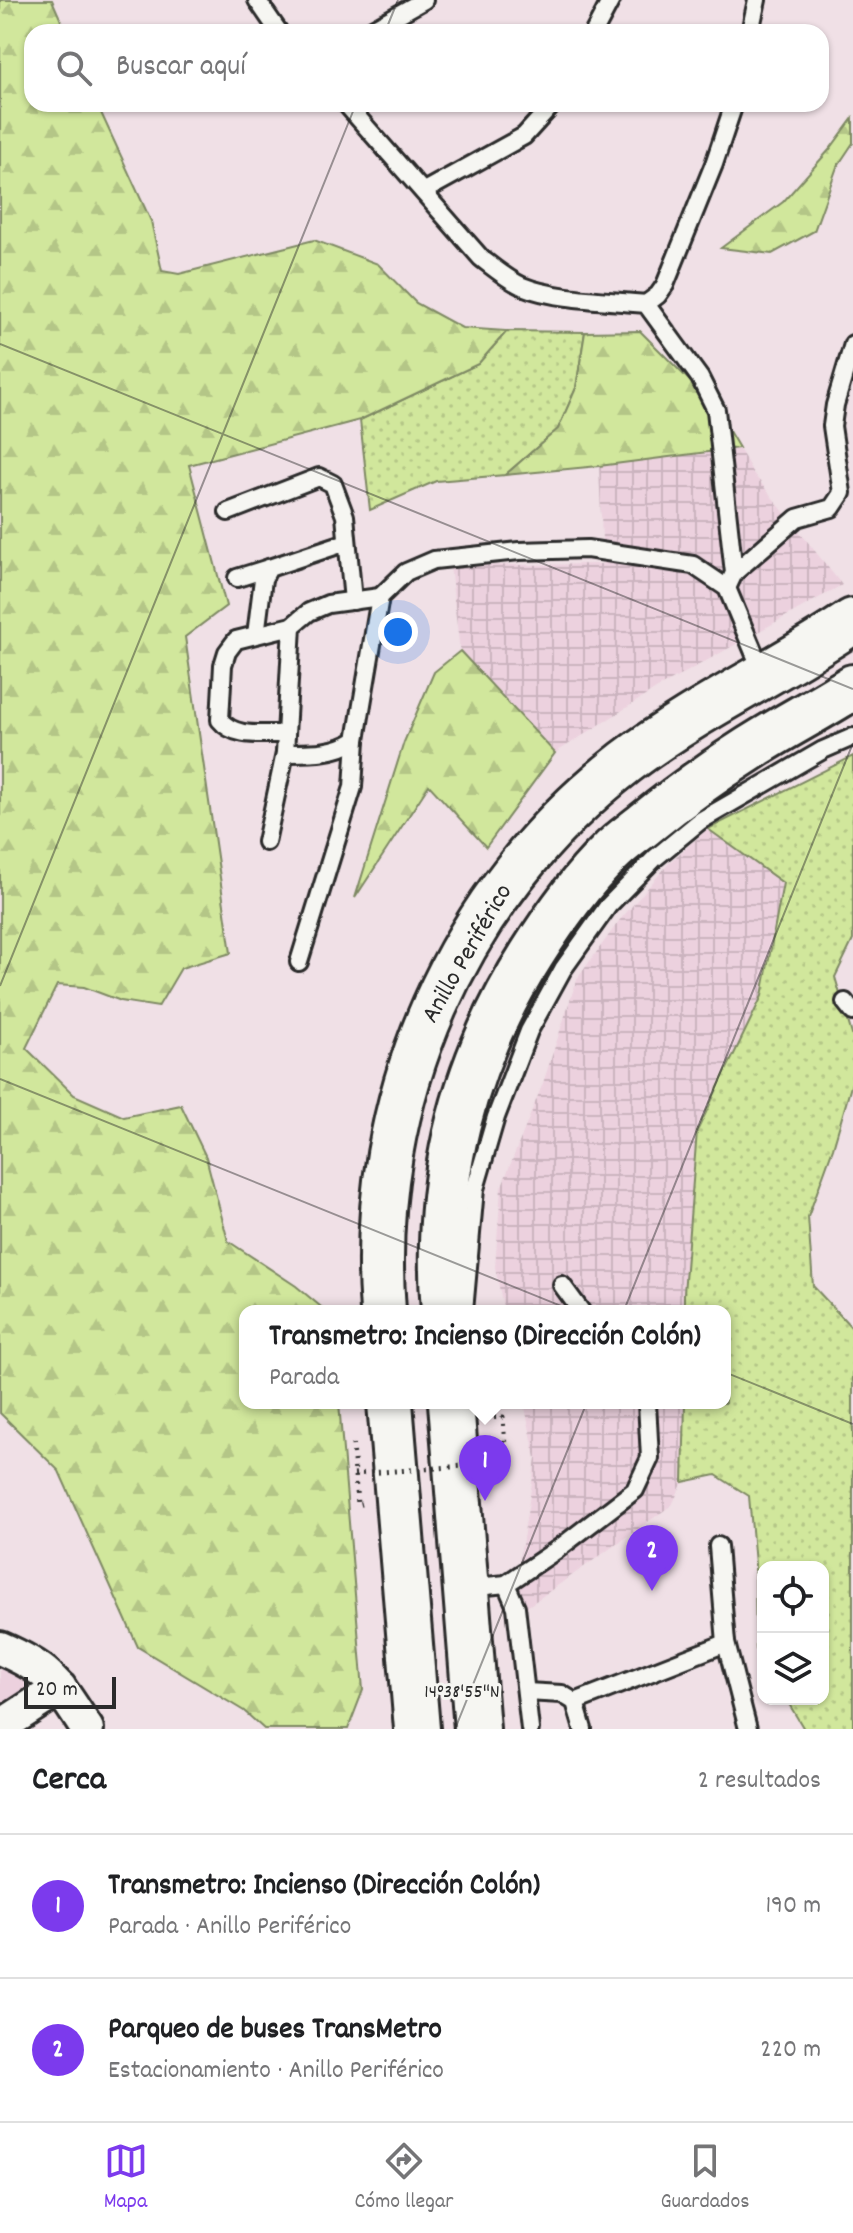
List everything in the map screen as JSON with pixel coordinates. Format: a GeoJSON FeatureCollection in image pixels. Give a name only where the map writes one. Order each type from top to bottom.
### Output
{"type":"FeatureCollection","features":[{"type":"Feature","properties":{"kind":"highway","name":"Anillo Periférico"},"geometry":{"type":"LineString","coordinates":[[383,1305],[380,1267],[383,1202],[401,1099],[436,1000],[481,920],[533,850],[579,801],[626,762],[674,728],[835,633]]}},
{"type":"Feature","properties":{"kind":"highway","name":"Anillo Periférico"},"geometry":{"type":"LineString","coordinates":[[443,1305],[441,1279],[445,1183],[457,1122],[476,1060],[508,992],[553,920],[609,854],[676,799],[750,748],[844,693]]}},
{"type":"Feature","properties":{"kind":"highway"},"geometry":{"type":"LineString","coordinates":[[390,1409],[417,1729]]}},
{"type":"Feature","properties":{"kind":"highway"},"geometry":{"type":"LineString","coordinates":[[452,1409],[486,1586],[477,1729]]}},
{"type":"Feature","properties":{"kind":"street"},"geometry":{"type":"LineString","coordinates":[[0,1648],[39,1667],[54,1679],[87,1729]]}},
{"type":"Feature","properties":{"kind":"street"},"geometry":{"type":"LineString","coordinates":[[0,1727],[60,1688]]}},
{"type":"Feature","properties":{"kind":"lane"},"geometry":{"type":"LineString","coordinates":[[257,0],[274,24]]}},
{"type":"Feature","properties":{"kind":"lane"},"geometry":{"type":"LineString","coordinates":[[381,24],[424,0]]}},
{"type":"Feature","properties":{"kind":"lane"},"geometry":{"type":"LineString","coordinates":[[598,24],[611,0]]}},
{"type":"Feature","properties":{"kind":"lane"},"geometry":{"type":"LineString","coordinates":[[752,24],[757,0]]}},
{"type":"Feature","properties":{"kind":"lane"},"geometry":{"type":"LineString","coordinates":[[353,112],[481,258],[504,276],[526,287],[561,294],[646,304],[665,285],[714,164],[731,112]]}},
{"type":"Feature","properties":{"kind":"lane"},"geometry":{"type":"LineString","coordinates":[[424,191],[524,136],[546,112]]}},
{"type":"Feature","properties":{"kind":"lane"},"geometry":{"type":"LineString","coordinates":[[646,304],[700,378],[716,410],[731,580],[764,676]]}},
{"type":"Feature","properties":{"kind":"lane"},"geometry":{"type":"LineString","coordinates":[[731,580],[797,518],[832,508],[842,493],[832,426],[853,344]]}},
{"type":"Feature","properties":{"kind":"lane"},"geometry":{"type":"LineString","coordinates":[[228,512],[319,477],[333,484],[345,516],[353,601]]}},
{"type":"Feature","properties":{"kind":"lane"},"geometry":{"type":"LineString","coordinates":[[237,578],[347,542]]}},
{"type":"Feature","properties":{"kind":"lane"},"geometry":{"type":"LineString","coordinates":[[286,734],[235,732],[226,728],[220,720],[223,665],[227,652],[236,640],[292,626],[318,608],[380,597],[406,572],[434,560],[587,549],[693,565],[731,580]]}},
{"type":"Feature","properties":{"kind":"lane"},"geometry":{"type":"LineString","coordinates":[[256,635],[263,579],[269,568]]}},
{"type":"Feature","properties":{"kind":"lane"},"geometry":{"type":"LineString","coordinates":[[299,962],[353,787],[356,740],[380,597]]}},
{"type":"Feature","properties":{"kind":"lane"},"geometry":{"type":"LineString","coordinates":[[266,842],[285,753],[292,626]]}},
{"type":"Feature","properties":{"kind":"lane"},"geometry":{"type":"LineString","coordinates":[[465,1305],[475,1189],[496,1117],[529,1031],[563,969],[608,906],[655,858],[700,821],[823,750],[853,737]]}},
{"type":"Feature","properties":{"kind":"lane"},"geometry":{"type":"LineString","coordinates":[[285,753],[320,753],[342,749],[356,740]]}},
{"type":"Feature","properties":{"kind":"lane"},"geometry":{"type":"LineString","coordinates":[[562,1285],[577,1305]]}},
{"type":"Feature","properties":{"kind":"lane"},"geometry":{"type":"LineString","coordinates":[[530,1729],[516,1607],[486,1586],[558,1549],[635,1490],[650,1458],[647,1409]]}},
{"type":"Feature","properties":{"kind":"lane"},"geometry":{"type":"LineString","coordinates":[[718,1546],[726,1643],[748,1729]]}},
{"type":"Feature","properties":{"kind":"lane"},"geometry":{"type":"LineString","coordinates":[[575,1702],[726,1643]]}},
{"type":"Feature","properties":{"kind":"lane"},"geometry":{"type":"LineString","coordinates":[[526,1692],[562,1694],[575,1702],[583,1729]]}},
{"type":"Feature","properties":{"kind":"path"},"geometry":{"type":"LineString","coordinates":[[354,1474],[506,1463],[503,1417]]}},
{"type":"Feature","properties":{"kind":"path"},"geometry":{"type":"LineString","coordinates":[[354,1461],[357,1505]]}},
{"type":"Feature","properties":{"kind":"shaded area"},"geometry":{"type":"Polygon","coordinates":[[[739,448],[753,473],[842,585],[656,689],[555,753],[460,651],[450,566],[603,564],[599,466],[739,448]]]}},
{"type":"Feature","properties":{"kind":"shaded area"},"geometry":{"type":"Polygon","coordinates":[[[708,829],[784,882],[762,996],[697,1131],[684,1305],[503,1305],[495,1267],[501,1188],[543,1083],[577,979],[619,921],[671,861],[708,829]]]}},
{"type":"Feature","properties":{"kind":"shaded area"},"geometry":{"type":"Polygon","coordinates":[[[525,1409],[685,1409],[683,1482],[672,1505],[510,1619],[536,1458],[525,1409]]]}},
{"type":"Feature","properties":{"kind":"shaded area"},"geometry":{"type":"Polygon","coordinates":[[[0,1647],[52,1690],[0,1721],[0,1647]]]}},
{"type":"Feature","properties":{"kind":"green space"},"geometry":{"type":"Polygon","coordinates":[[[0,0],[52,0],[62,24],[24,24],[24,112],[101,112],[151,221],[162,271],[179,274],[314,240],[378,264],[416,303],[462,328],[507,331],[478,364],[360,420],[189,465],[226,606],[185,637],[231,953],[181,968],[158,1007],[121,1001],[84,987],[57,985],[26,1048],[74,1095],[124,1117],[181,1105],[206,1157],[228,1241],[319,1305],[239,1305],[239,1409],[340,1409],[363,1690],[348,1729],[264,1729],[244,1711],[138,1647],[59,1471],[0,1413],[0,0]]]}},
{"type":"Feature","properties":{"kind":"green space"},"geometry":{"type":"Polygon","coordinates":[[[853,118],[853,143],[837,167],[814,231],[772,254],[721,248],[783,202],[853,118]]]}},
{"type":"Feature","properties":{"kind":"green space"},"geometry":{"type":"Polygon","coordinates":[[[507,331],[585,332],[576,388],[558,429],[505,475],[436,481],[370,510],[360,420],[478,364],[507,331]]]}},
{"type":"Feature","properties":{"kind":"green space"},"geometry":{"type":"Polygon","coordinates":[[[640,331],[713,404],[739,448],[505,475],[558,429],[576,388],[585,332],[640,331]]]}},
{"type":"Feature","properties":{"kind":"green space"},"geometry":{"type":"Polygon","coordinates":[[[460,651],[555,753],[486,847],[429,785],[355,898],[404,742],[434,672],[460,651]]]}},
{"type":"Feature","properties":{"kind":"green space"},"geometry":{"type":"Polygon","coordinates":[[[853,756],[853,940],[835,977],[853,1038],[853,1079],[808,1217],[813,1286],[853,1329],[853,1729],[804,1729],[790,1705],[829,1705],[829,1561],[757,1561],[757,1651],[755,1564],[749,1496],[716,1475],[683,1482],[685,1409],[731,1409],[731,1305],[684,1305],[697,1131],[762,996],[783,883],[708,829],[853,756]]]}},
{"type":"Feature","properties":{"kind":"place","name":"Transmetro: Incienso (Dirección Colón)"},"geometry":{"type":"Point","coordinates":[485,1501]}},
{"type":"Feature","properties":{"kind":"place","name":"Parqueo de buses TransMetro"},"geometry":{"type":"Point","coordinates":[652,1591]}}]}
